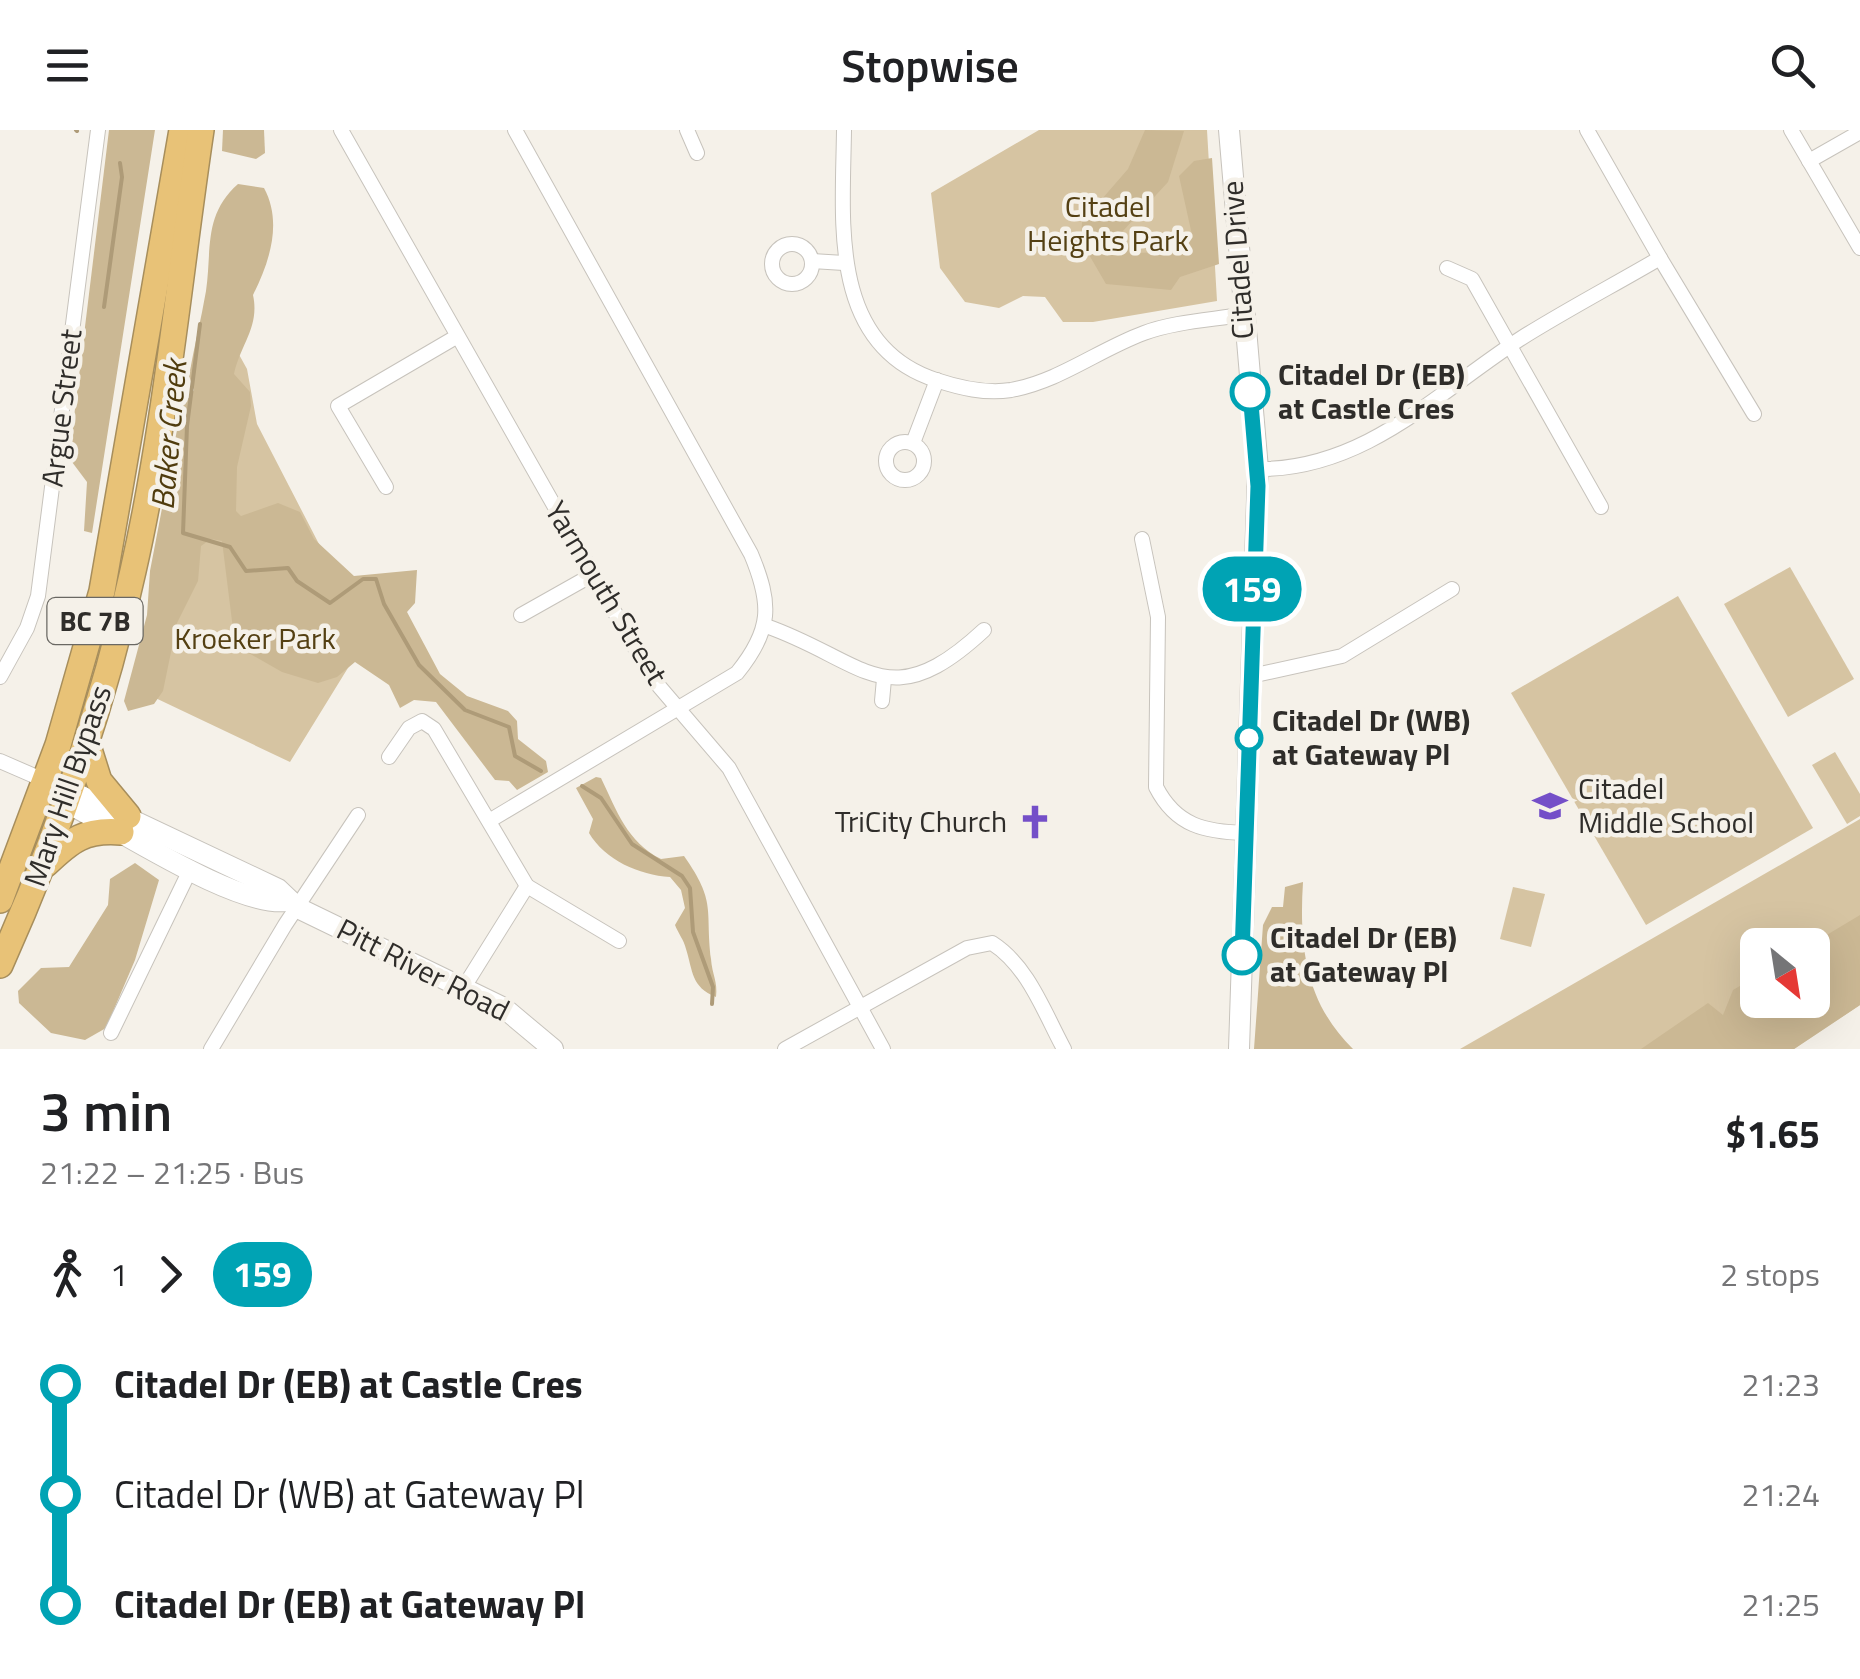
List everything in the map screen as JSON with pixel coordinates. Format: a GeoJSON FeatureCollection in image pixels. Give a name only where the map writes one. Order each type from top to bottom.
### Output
{"type":"FeatureCollection","features":[{"type":"Feature","properties":{"kind":"highway","name":"Mary Hill Bypass"},"geometry":{"type":"LineString","coordinates":[[0,900],[46,781],[91,634],[110,552],[182,130]]}},
{"type":"Feature","properties":{"kind":"highway","name":"Mary Hill Bypass"},"geometry":{"type":"LineString","coordinates":[[0,965],[42,868],[88,743],[144,517],[201,130]]}},
{"type":"Feature","properties":{"kind":"highway"},"geometry":{"type":"LineString","coordinates":[[42,868],[82,834],[124,824],[99,780],[88,743]]}},
{"type":"Feature","properties":{"kind":"street","name":"Argue Street"},"geometry":{"type":"LineString","coordinates":[[0,677],[27,628],[38,596],[98,130]]}},
{"type":"Feature","properties":{"kind":"street","name":"Yarmouth Street"},"geometry":{"type":"LineString","coordinates":[[341,130],[652,678],[680,706],[729,768],[883,1049]]}},
{"type":"Feature","properties":{"kind":"street"},"geometry":{"type":"LineString","coordinates":[[489,820],[737,673],[758,648],[766,626],[764,584],[752,554],[515,130]]}},
{"type":"Feature","properties":{"kind":"street"},"geometry":{"type":"LineString","coordinates":[[688,130],[697,153]]}},
{"type":"Feature","properties":{"kind":"street"},"geometry":{"type":"LineString","coordinates":[[844,130],[844,263],[860,316],[885,348],[913,373],[963,389],[1008,390],[1052,378],[1146,332],[1241,314]]}},
{"type":"Feature","properties":{"kind":"street","name":"Citadel Drive"},"geometry":{"type":"LineString","coordinates":[[1229,130],[1241,314],[1258,469],[1238,1049]]}},
{"type":"Feature","properties":{"kind":"street"},"geometry":{"type":"LineString","coordinates":[[1588,130],[1754,414]]}},
{"type":"Feature","properties":{"kind":"street"},"geometry":{"type":"LineString","coordinates":[[1792,130],[1860,248]]}},
{"type":"Feature","properties":{"kind":"street"},"geometry":{"type":"LineString","coordinates":[[1808,161],[1860,132]]}},
{"type":"Feature","properties":{"kind":"street"},"geometry":{"type":"LineString","coordinates":[[1258,469],[1284,469],[1360,448],[1510,346],[1660,258]]}},
{"type":"Feature","properties":{"kind":"street"},"geometry":{"type":"LineString","coordinates":[[812,262],[844,263]]}},
{"type":"Feature","properties":{"kind":"street"},"geometry":{"type":"LineString","coordinates":[[1448,268],[1472,279],[1601,506]]}},
{"type":"Feature","properties":{"kind":"street"},"geometry":{"type":"LineString","coordinates":[[386,487],[338,406],[456,338]]}},
{"type":"Feature","properties":{"kind":"street"},"geometry":{"type":"LineString","coordinates":[[913,443],[937,380]]}},
{"type":"Feature","properties":{"kind":"street"},"geometry":{"type":"LineString","coordinates":[[1142,539],[1158,617],[1156,787],[1170,811],[1192,826],[1246,833]]}},
{"type":"Feature","properties":{"kind":"street"},"geometry":{"type":"LineString","coordinates":[[521,616],[592,575]]}},
{"type":"Feature","properties":{"kind":"street"},"geometry":{"type":"LineString","coordinates":[[1251,676],[1342,656],[1452,588]]}},
{"type":"Feature","properties":{"kind":"street"},"geometry":{"type":"LineString","coordinates":[[766,626],[808,641],[865,674],[895,681],[928,672],[953,658],[984,630]]}},
{"type":"Feature","properties":{"kind":"street"},"geometry":{"type":"LineString","coordinates":[[882,701],[884,678]]}},
{"type":"Feature","properties":{"kind":"street"},"geometry":{"type":"LineString","coordinates":[[389,756],[409,728],[422,722],[434,729],[527,886],[619,941]]}},
{"type":"Feature","properties":{"kind":"street","name":"Pitt River Road"},"geometry":{"type":"LineString","coordinates":[[0,761],[46,781],[124,824],[212,857],[278,889],[292,904],[516,1016],[552,1049]]}},
{"type":"Feature","properties":{"kind":"street"},"geometry":{"type":"LineString","coordinates":[[211,1049],[292,904],[358,815]]}},
{"type":"Feature","properties":{"kind":"street","name":"Pitt River Road"},"geometry":{"type":"LineString","coordinates":[[124,824],[190,868],[268,903],[292,904]]}},
{"type":"Feature","properties":{"kind":"street"},"geometry":{"type":"LineString","coordinates":[[111,1033],[190,868],[212,857]]}},
{"type":"Feature","properties":{"kind":"street"},"geometry":{"type":"LineString","coordinates":[[464,988],[527,886]]}},
{"type":"Feature","properties":{"kind":"street"},"geometry":{"type":"LineString","coordinates":[[784,1049],[967,948],[992,943],[1009,954],[1023,972],[1064,1049]]}},
{"type":"Feature","properties":{"kind":"green space"},"geometry":{"type":"Polygon","coordinates":[[[109,130],[155,130],[92,533],[84,531],[87,482],[69,458],[109,130]]]}},
{"type":"Feature","properties":{"kind":"green space"},"geometry":{"type":"Polygon","coordinates":[[[223,130],[264,130],[265,153],[256,159],[222,151],[223,130]]]}},
{"type":"Feature","properties":{"kind":"green space","name":"Citadel Heights Park"},"geometry":{"type":"Polygon","coordinates":[[[1039,130],[1207,130],[1217,301],[1093,322],[1063,322],[1045,297],[1023,296],[999,308],[965,302],[940,268],[931,193],[1039,130]]]}},
{"type":"Feature","properties":{"kind":"green space"},"geometry":{"type":"Polygon","coordinates":[[[1145,130],[1184,131],[1168,182],[1122,232],[1133,253],[1169,252],[1192,235],[1179,176],[1194,161],[1212,158],[1219,264],[1180,277],[1171,290],[1106,284],[1081,241],[1082,222],[1128,169],[1145,130]]]}},
{"type":"Feature","properties":{"kind":"green space"},"geometry":{"type":"Polygon","coordinates":[[[238,184],[264,188],[270,201],[273,229],[269,256],[253,295],[252,326],[234,374],[250,392],[251,406],[237,467],[236,511],[241,516],[278,503],[300,512],[314,539],[354,576],[417,570],[415,603],[407,612],[440,674],[467,696],[508,711],[517,721],[518,739],[546,761],[548,772],[517,790],[509,781],[495,780],[436,702],[414,700],[400,708],[389,685],[355,662],[337,677],[318,683],[282,672],[240,648],[233,629],[222,541],[211,539],[201,546],[198,581],[177,623],[163,691],[154,704],[128,711],[124,701],[147,615],[150,571],[181,409],[194,390],[189,376],[206,291],[211,234],[219,208],[238,184]]]}},
{"type":"Feature","properties":{"kind":"green space","name":"Kroeker Park"},"geometry":{"type":"Polygon","coordinates":[[[226,331],[247,369],[257,424],[367,637],[290,762],[147,694],[226,331]]]}},
{"type":"Feature","properties":{"kind":"green space"},"geometry":{"type":"Polygon","coordinates":[[[1790,567],[1854,679],[1788,717],[1724,604],[1790,567]]]}},
{"type":"Feature","properties":{"kind":"green space"},"geometry":{"type":"Polygon","coordinates":[[[1678,596],[1813,828],[1646,925],[1511,693],[1678,596]]]}},
{"type":"Feature","properties":{"kind":"green space"},"geometry":{"type":"Polygon","coordinates":[[[1835,752],[1860,794],[1860,816],[1847,824],[1812,765],[1835,752]]]}},
{"type":"Feature","properties":{"kind":"green space"},"geometry":{"type":"Polygon","coordinates":[[[601,778],[624,824],[640,844],[661,859],[684,856],[694,872],[708,906],[716,997],[697,983],[675,925],[685,908],[681,890],[670,877],[635,869],[613,858],[589,833],[593,819],[576,788],[601,778]]]}},
{"type":"Feature","properties":{"kind":"green space"},"geometry":{"type":"Polygon","coordinates":[[[1860,819],[1860,1005],[1794,1049],[1460,1049],[1860,819]]]}},
{"type":"Feature","properties":{"kind":"green space"},"geometry":{"type":"Polygon","coordinates":[[[135,863],[159,880],[135,960],[106,1028],[85,1040],[51,1033],[19,1003],[18,991],[41,968],[69,967],[108,905],[110,879],[135,863]]]}},
{"type":"Feature","properties":{"kind":"green space"},"geometry":{"type":"Polygon","coordinates":[[[1303,882],[1302,928],[1308,971],[1324,1012],[1353,1049],[1254,1049],[1263,925],[1272,907],[1283,907],[1285,887],[1303,882]]]}},
{"type":"Feature","properties":{"kind":"green space"},"geometry":{"type":"Polygon","coordinates":[[[1513,887],[1545,894],[1531,947],[1500,939],[1513,887]]]}},
{"type":"Feature","properties":{"kind":"green space"},"geometry":{"type":"Polygon","coordinates":[[[1860,915],[1860,1005],[1794,1049],[1641,1049],[1708,1003],[1723,1015],[1733,990],[1740,986],[1740,1018],[1830,1018],[1830,933],[1860,915]]]}},
{"type":"Feature","properties":{"kind":"waterway","name":"Baker Creek"},"geometry":{"type":"LineString","coordinates":[[104,307],[122,177],[120,163]]}},
{"type":"Feature","properties":{"kind":"waterway","name":"Baker Creek"},"geometry":{"type":"LineString","coordinates":[[200,324],[187,426],[183,533],[230,547],[246,571],[288,568],[297,581],[330,603],[363,579],[376,579],[384,604],[419,665],[465,710],[509,727],[515,756],[541,771]]}},
{"type":"Feature","properties":{"kind":"waterway","name":"Baker Creek"},"geometry":{"type":"LineString","coordinates":[[582,786],[601,798],[632,844],[682,876],[690,888],[693,932],[713,987],[712,1004]]}},
{"type":"Feature","properties":{"kind":"bus line","name":"159"},"geometry":{"type":"LineString","coordinates":[[1242,955],[1258,486],[1250,392]]}},
{"type":"Feature","properties":{"kind":"place","name":"Citadel Dr (EB) at Castle Cres"},"geometry":{"type":"Point","coordinates":[1250,392]}},
{"type":"Feature","properties":{"kind":"place","name":"Citadel Dr (WB) at Gateway Pl"},"geometry":{"type":"Point","coordinates":[1249,738]}},
{"type":"Feature","properties":{"kind":"place","name":"Citadel Middle School"},"geometry":{"type":"Point","coordinates":[1550,806]}},
{"type":"Feature","properties":{"kind":"place","name":"TriCity Church"},"geometry":{"type":"Point","coordinates":[1035,822]}},
{"type":"Feature","properties":{"kind":"place","name":"Citadel Dr (EB) at Gateway Pl"},"geometry":{"type":"Point","coordinates":[1242,955]}}]}
